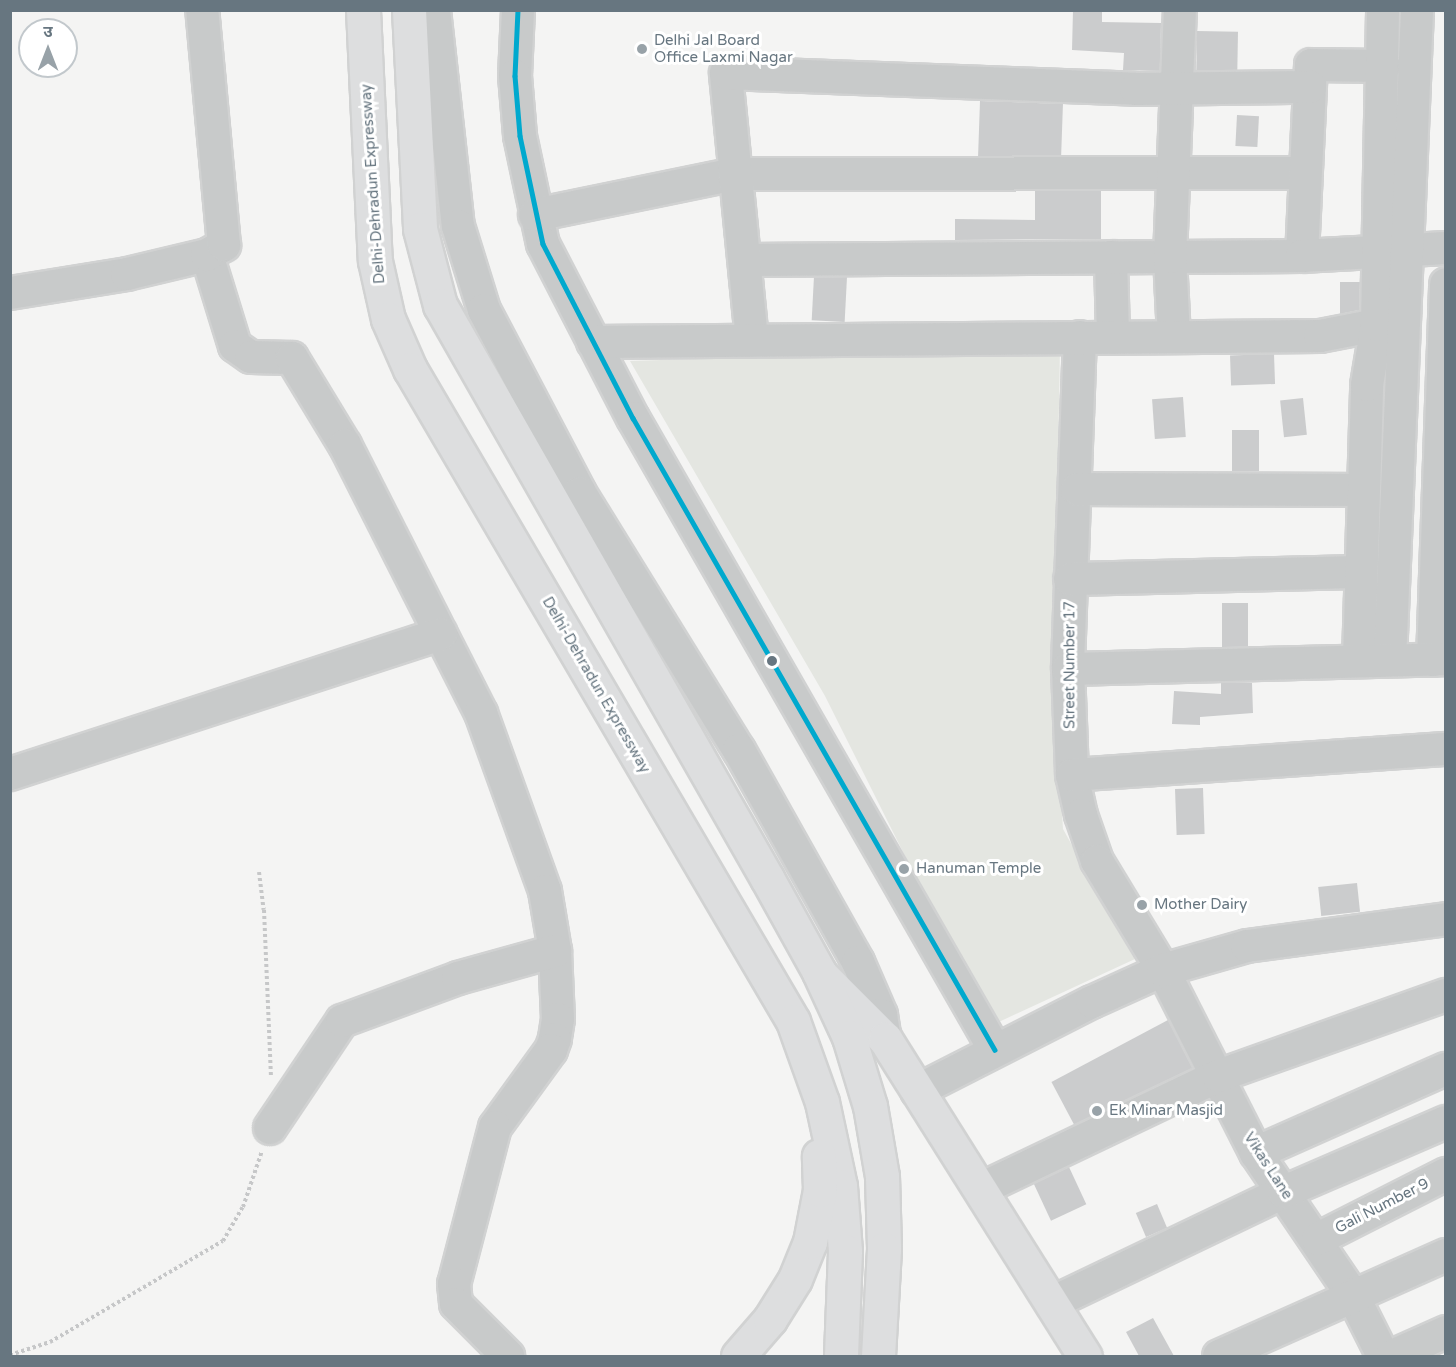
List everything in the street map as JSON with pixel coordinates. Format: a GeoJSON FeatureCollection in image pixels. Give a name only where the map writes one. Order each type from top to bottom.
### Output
{"type":"FeatureCollection","features":[{"type":"Feature","properties":{"kind":"main road","name":"Delhi-Dehradun Expressway"},"geometry":{"type":"LineString","coordinates":[[363,10],[375,261],[380,290],[398,345],[793,1021],[822,1102],[840,1186],[845,1251],[841,1356]]}},
{"type":"Feature","properties":{"kind":"main road"},"geometry":{"type":"LineString","coordinates":[[409,10],[420,229],[440,305],[819,972],[857,1060],[877,1141],[884,1213],[878,1356]]}},
{"type":"Feature","properties":{"kind":"main road"},"geometry":{"type":"LineString","coordinates":[[819,972],[885,1040],[1054,1302],[1085,1356]]}},
{"type":"Feature","properties":{"kind":"main road"},"geometry":{"type":"LineString","coordinates":[[738,1356],[770,1319],[795,1279],[810,1242],[820,1190],[819,1154],[793,1021]]}},
{"type":"Feature","properties":{"kind":"street"},"geometry":{"type":"LineString","coordinates":[[10,293],[127,274],[207,255],[224,245],[225,234],[202,10]]}},
{"type":"Feature","properties":{"kind":"street"},"geometry":{"type":"LineString","coordinates":[[358,10],[364,45]]}},
{"type":"Feature","properties":{"kind":"street"},"geometry":{"type":"LineString","coordinates":[[434,10],[458,226],[484,310],[580,492],[739,750],[858,962],[881,1015],[885,1040]]}},
{"type":"Feature","properties":{"kind":"street"},"geometry":{"type":"LineString","coordinates":[[518,10],[515,76],[520,136],[543,244],[592,342],[995,1050]]}},
{"type":"Feature","properties":{"kind":"street"},"geometry":{"type":"LineString","coordinates":[[1174,337],[1170,257],[1176,175],[1176,89],[1180,10]]}},
{"type":"Feature","properties":{"kind":"street"},"geometry":{"type":"LineString","coordinates":[[1383,10],[1394,252],[1390,660]]}},
{"type":"Feature","properties":{"kind":"street"},"geometry":{"type":"LineString","coordinates":[[1359,660],[1367,385],[1377,325],[1394,252],[1418,10]]}},
{"type":"Feature","properties":{"kind":"street"},"geometry":{"type":"LineString","coordinates":[[1302,256],[1311,64],[1384,66]]}},
{"type":"Feature","properties":{"kind":"street"},"geometry":{"type":"LineString","coordinates":[[752,340],[734,174],[726,73],[1176,89],[1310,87]]}},
{"type":"Feature","properties":{"kind":"street"},"geometry":{"type":"LineString","coordinates":[[535,215],[734,174],[1176,175],[1305,172]]}},
{"type":"Feature","properties":{"kind":"street"},"geometry":{"type":"LineString","coordinates":[[745,260],[1302,256],[1446,248]]}},
{"type":"Feature","properties":{"kind":"street"},"geometry":{"type":"LineString","coordinates":[[207,255],[235,346],[251,357],[289,357],[295,361],[345,446],[481,713],[541,875],[555,951],[558,1019],[555,1039],[551,1050],[495,1127],[454,1284],[456,1304],[508,1356]]}},
{"type":"Feature","properties":{"kind":"street"},"geometry":{"type":"LineString","coordinates":[[1111,257],[1113,337]]}},
{"type":"Feature","properties":{"kind":"street"},"geometry":{"type":"LineString","coordinates":[[1068,669],[1439,659],[1446,284]]}},
{"type":"Feature","properties":{"kind":"street"},"geometry":{"type":"LineString","coordinates":[[592,342],[1320,336],[1377,325]]}},
{"type":"Feature","properties":{"kind":"street","name":"Street Number 17"},"geometry":{"type":"LineString","coordinates":[[1080,337],[1077,489],[1070,579],[1068,669],[1072,775],[1097,861],[1163,970]]}},
{"type":"Feature","properties":{"kind":"street"},"geometry":{"type":"LineString","coordinates":[[1077,489],[1363,490]]}},
{"type":"Feature","properties":{"kind":"street"},"geometry":{"type":"LineString","coordinates":[[1070,579],[1361,572]]}},
{"type":"Feature","properties":{"kind":"street"},"geometry":{"type":"LineString","coordinates":[[10,774],[441,634]]}},
{"type":"Feature","properties":{"kind":"street"},"geometry":{"type":"LineString","coordinates":[[1072,775],[1446,749]]}},
{"type":"Feature","properties":{"kind":"street"},"geometry":{"type":"LineString","coordinates":[[917,1091],[995,1050],[1163,970],[1247,946],[1446,919]]}},
{"type":"Feature","properties":{"kind":"street"},"geometry":{"type":"LineString","coordinates":[[270,1128],[342,1021],[458,978],[555,951]]}},
{"type":"Feature","properties":{"kind":"street","name":"Vikas Lane"},"geometry":{"type":"LineString","coordinates":[[1163,970],[1256,1153],[1317,1239],[1352,1294],[1383,1356]]}},
{"type":"Feature","properties":{"kind":"street"},"geometry":{"type":"LineString","coordinates":[[981,1189],[1218,1076],[1446,995]]}},
{"type":"Feature","properties":{"kind":"street"},"geometry":{"type":"LineString","coordinates":[[1256,1153],[1446,1069]]}},
{"type":"Feature","properties":{"kind":"street"},"geometry":{"type":"LineString","coordinates":[[1054,1302],[1284,1192],[1446,1122]]}},
{"type":"Feature","properties":{"kind":"street","name":"Gali Number 9"},"geometry":{"type":"LineString","coordinates":[[1317,1239],[1446,1174]]}},
{"type":"Feature","properties":{"kind":"street"},"geometry":{"type":"LineString","coordinates":[[1219,1356],[1352,1294],[1446,1255]]}},
{"type":"Feature","properties":{"kind":"street"},"geometry":{"type":"LineString","coordinates":[[1392,1356],[1446,1332]]}},
{"type":"Feature","properties":{"kind":"path"},"geometry":{"type":"LineString","coordinates":[[259,872],[264,910],[270,1084]]}},
{"type":"Feature","properties":{"kind":"path"},"geometry":{"type":"LineString","coordinates":[[10,1355],[51,1342],[223,1241],[243,1207],[270,1128]]}},
{"type":"Feature","properties":{"kind":"shaded area"},"geometry":{"type":"Polygon","coordinates":[[[1060,347],[1054,682],[1063,829],[1135,959],[990,1026],[825,696],[630,361],[1060,347]]]}},
{"type":"Feature","properties":{"kind":"building"},"geometry":{"type":"Polygon","coordinates":[[[1073,10],[1102,10],[1102,22],[1161,23],[1160,71],[1123,70],[1124,53],[1072,50],[1073,10]]]}},
{"type":"Feature","properties":{"kind":"building"},"geometry":{"type":"Polygon","coordinates":[[[1197,31],[1238,32],[1237,71],[1196,70],[1197,31]]]}},
{"type":"Feature","properties":{"kind":"building"},"geometry":{"type":"Polygon","coordinates":[[[980,101],[1063,104],[1061,159],[978,156],[980,101]]]}},
{"type":"Feature","properties":{"kind":"building"},"geometry":{"type":"Polygon","coordinates":[[[1237,115],[1259,116],[1257,147],[1235,146],[1237,115]]]}},
{"type":"Feature","properties":{"kind":"building"},"geometry":{"type":"Polygon","coordinates":[[[1035,191],[1101,191],[1101,239],[955,240],[955,219],[1035,220],[1035,191]]]}},
{"type":"Feature","properties":{"kind":"building"},"geometry":{"type":"Polygon","coordinates":[[[814,275],[847,277],[845,322],[812,320],[814,275]]]}},
{"type":"Feature","properties":{"kind":"building"},"geometry":{"type":"Polygon","coordinates":[[[1340,282],[1360,282],[1359,310],[1340,314],[1340,282]]]}},
{"type":"Feature","properties":{"kind":"building"},"geometry":{"type":"Polygon","coordinates":[[[1274,354],[1275,384],[1231,386],[1230,356],[1274,354]]]}},
{"type":"Feature","properties":{"kind":"building"},"geometry":{"type":"Polygon","coordinates":[[[1183,397],[1186,437],[1155,439],[1152,399],[1183,397]]]}},
{"type":"Feature","properties":{"kind":"building"},"geometry":{"type":"Polygon","coordinates":[[[1303,398],[1307,435],[1284,437],[1280,400],[1303,398]]]}},
{"type":"Feature","properties":{"kind":"building"},"geometry":{"type":"Polygon","coordinates":[[[1232,430],[1259,430],[1259,471],[1232,471],[1232,430]]]}},
{"type":"Feature","properties":{"kind":"building"},"geometry":{"type":"Polygon","coordinates":[[[1222,603],[1248,603],[1248,647],[1222,647],[1222,603]]]}},
{"type":"Feature","properties":{"kind":"building"},"geometry":{"type":"Polygon","coordinates":[[[1221,683],[1252,683],[1253,713],[1200,717],[1200,725],[1172,724],[1174,691],[1221,694],[1221,683]]]}},
{"type":"Feature","properties":{"kind":"building"},"geometry":{"type":"Polygon","coordinates":[[[1203,788],[1205,834],[1177,835],[1175,789],[1203,788]]]}},
{"type":"Feature","properties":{"kind":"building"},"geometry":{"type":"Polygon","coordinates":[[[1357,883],[1360,912],[1321,916],[1318,887],[1357,883]]]}},
{"type":"Feature","properties":{"kind":"building","name":"Ek Minar Masjid"},"geometry":{"type":"Polygon","coordinates":[[[1168,1020],[1193,1068],[1077,1130],[1051,1082],[1168,1020]]]}},
{"type":"Feature","properties":{"kind":"building"},"geometry":{"type":"Polygon","coordinates":[[[1069,1167],[1086,1204],[1051,1221],[1034,1183],[1069,1167]]]}},
{"type":"Feature","properties":{"kind":"building"},"geometry":{"type":"Polygon","coordinates":[[[1157,1204],[1167,1228],[1146,1237],[1136,1213],[1157,1204]]]}},
{"type":"Feature","properties":{"kind":"building"},"geometry":{"type":"Polygon","coordinates":[[[1153,1318],[1174,1356],[1139,1356],[1126,1332],[1153,1318]]]}},
{"type":"Feature","properties":{"kind":"transit line"},"geometry":{"type":"LineString","coordinates":[[518,10],[515,76],[520,136],[543,244],[633,418],[995,1050]]}},
{"type":"Feature","properties":{"kind":"place","name":"Delhi Jal Board Office Laxmi Nagar"},"geometry":{"type":"Point","coordinates":[642,49]}},
{"type":"Feature","properties":{"kind":"place","name":"Hanuman Temple"},"geometry":{"type":"Point","coordinates":[904,869]}},
{"type":"Feature","properties":{"kind":"place","name":"Mother Dairy"},"geometry":{"type":"Point","coordinates":[1142,905]}},
{"type":"Feature","properties":{"kind":"place","name":"Ek Minar Masjid"},"geometry":{"type":"Point","coordinates":[1097,1111]}}]}
